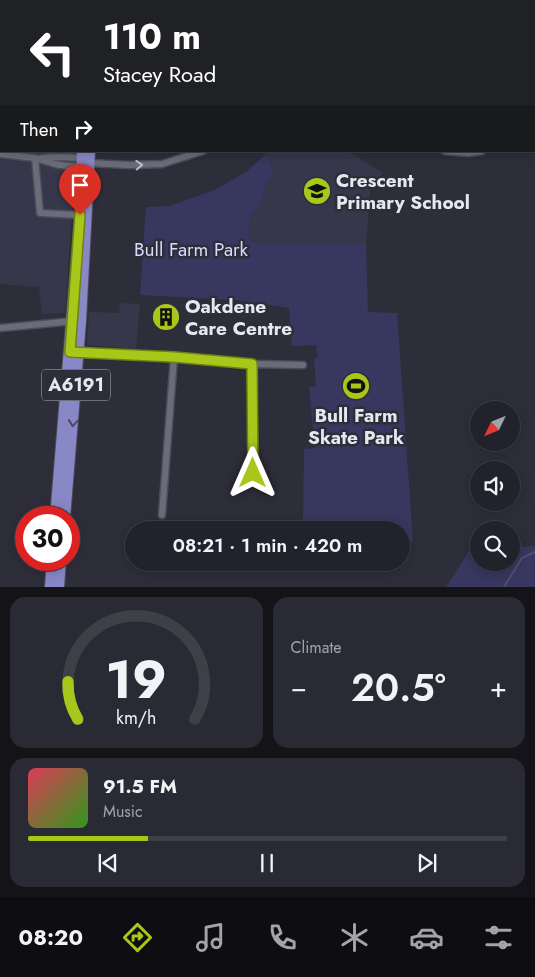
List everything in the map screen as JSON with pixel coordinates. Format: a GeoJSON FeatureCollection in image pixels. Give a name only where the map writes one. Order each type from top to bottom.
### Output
{"type":"FeatureCollection","features":[{"type":"Feature","properties":{"kind":"main road","name":"A6191"},"geometry":{"type":"LineString","coordinates":[[76,321],[84,159]]}},
{"type":"Feature","properties":{"kind":"main road","name":"A6191"},"geometry":{"type":"LineString","coordinates":[[58,506],[63,480],[74,352],[84,159]]}},
{"type":"Feature","properties":{"kind":"main road","name":"A6191"},"geometry":{"type":"LineString","coordinates":[[63,480],[64,506]]}},
{"type":"Feature","properties":{"kind":"main road"},"geometry":{"type":"LineString","coordinates":[[50,587],[51,571]]}},
{"type":"Feature","properties":{"kind":"main road"},"geometry":{"type":"LineString","coordinates":[[59,587],[60,571]]}},
{"type":"Feature","properties":{"kind":"street"},"geometry":{"type":"LineString","coordinates":[[0,154],[35,158],[67,166],[84,159],[129,165],[162,164],[199,152]]}},
{"type":"Feature","properties":{"kind":"street"},"geometry":{"type":"LineString","coordinates":[[456,152],[475,152]]}},
{"type":"Feature","properties":{"kind":"street"},"geometry":{"type":"LineString","coordinates":[[35,158],[40,213],[80,215]]}},
{"type":"Feature","properties":{"kind":"street"},"geometry":{"type":"LineString","coordinates":[[0,328],[76,321]]}},
{"type":"Feature","properties":{"kind":"street"},"geometry":{"type":"LineString","coordinates":[[74,352],[174,357],[252,364],[303,365]]}},
{"type":"Feature","properties":{"kind":"street"},"geometry":{"type":"LineString","coordinates":[[162,514],[174,357]]}},
{"type":"Feature","properties":{"kind":"street"},"geometry":{"type":"LineString","coordinates":[[252,364],[253,473]]}},
{"type":"Feature","properties":{"kind":"shaded area"},"geometry":{"type":"Polygon","coordinates":[[[0,152],[76,152],[65,313],[42,314],[39,287],[0,284],[0,152]]]}},
{"type":"Feature","properties":{"kind":"shaded area","name":"Crescent Primary School"},"geometry":{"type":"Polygon","coordinates":[[[263,152],[352,152],[383,173],[378,182],[371,181],[366,243],[250,243],[250,217],[262,200],[271,162],[263,152]]]}},
{"type":"Feature","properties":{"kind":"shaded area"},"geometry":{"type":"Polygon","coordinates":[[[120,303],[140,304],[136,349],[87,345],[89,312],[119,313],[120,303]]]}},
{"type":"Feature","properties":{"kind":"green space","name":"Bull Farm Park"},"geometry":{"type":"Polygon","coordinates":[[[265,155],[271,162],[272,180],[268,180],[262,200],[250,217],[250,243],[366,243],[368,312],[397,313],[413,542],[410,541],[410,521],[303,520],[304,449],[315,448],[309,387],[316,386],[314,358],[318,358],[316,345],[292,346],[289,308],[236,300],[140,295],[146,207],[170,206],[217,189],[247,171],[265,155]]]}},
{"type":"Feature","properties":{"kind":"green space"},"geometry":{"type":"Polygon","coordinates":[[[535,546],[535,587],[446,587],[470,550],[470,571],[520,571],[520,547],[535,546]]]}},
{"type":"Feature","properties":{"kind":"waterway"},"geometry":{"type":"LineString","coordinates":[[504,587],[522,558],[535,552]]}},
{"type":"Feature","properties":{"kind":"place","name":"Crescent Primary School"},"geometry":{"type":"Point","coordinates":[317,191]}},
{"type":"Feature","properties":{"kind":"place","name":"Oakdene Care Centre"},"geometry":{"type":"Point","coordinates":[166,317]}},
{"type":"Feature","properties":{"kind":"place","name":"Bull Farm Skate Park"},"geometry":{"type":"Point","coordinates":[356,386]}},
{"type":"Feature","properties":{"kind":"route"},"geometry":{"type":"LineString","coordinates":[[80,215],[70,352],[174,357],[252,364],[253,473]]}}]}
